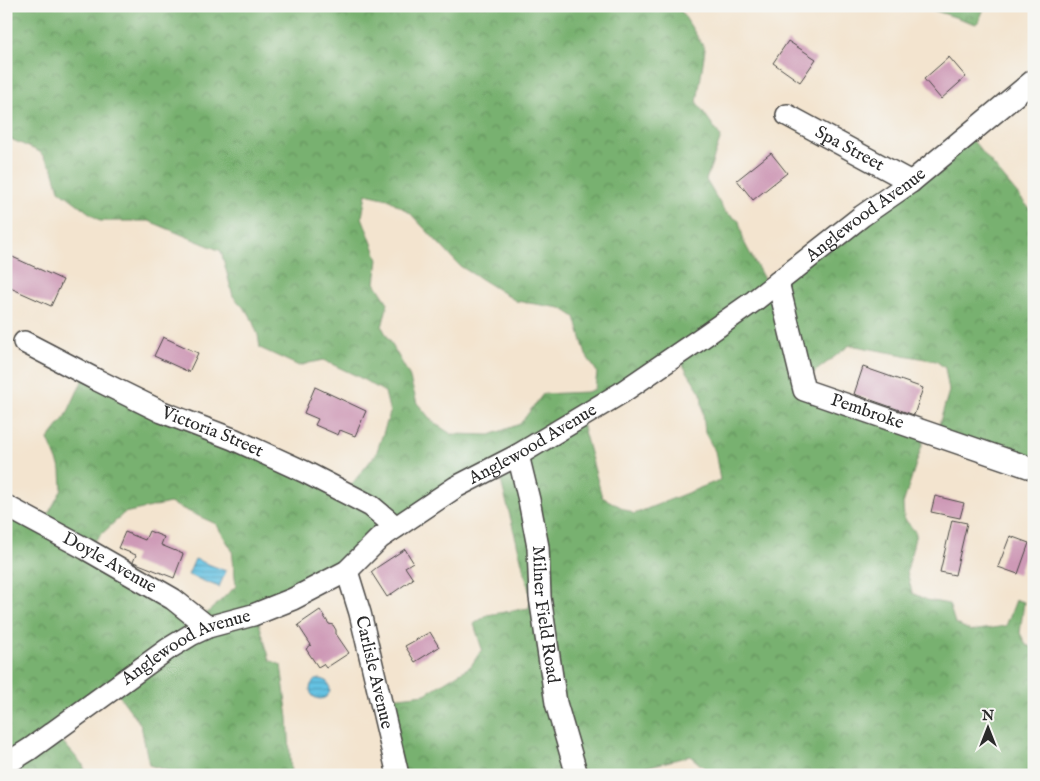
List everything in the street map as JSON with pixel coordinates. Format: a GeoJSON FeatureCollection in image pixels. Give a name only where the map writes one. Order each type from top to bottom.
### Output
{"type":"FeatureCollection","features":[{"type":"Feature","properties":{"kind":"street","name":"Anglewood Avenue"},"geometry":{"type":"LineString","coordinates":[[6,764],[30,749],[168,649],[191,635],[253,615],[293,598],[347,570],[380,538],[456,487],[518,455],[621,393],[703,337],[778,282],[862,216],[912,182],[1034,80]]}},
{"type":"Feature","properties":{"kind":"street","name":"Spa Street"},"geometry":{"type":"LineString","coordinates":[[787,115],[912,182]]}},
{"type":"Feature","properties":{"kind":"street","name":"Pembroke"},"geometry":{"type":"LineString","coordinates":[[778,282],[804,390],[1034,469]]}},
{"type":"Feature","properties":{"kind":"street","name":"Victoria Street"},"geometry":{"type":"LineString","coordinates":[[24,342],[162,412],[306,472],[371,506],[396,527]]}},
{"type":"Feature","properties":{"kind":"street","name":"Milner Field Road"},"geometry":{"type":"LineString","coordinates":[[518,455],[538,547],[540,597],[556,703],[577,775]]}},
{"type":"Feature","properties":{"kind":"street","name":"Doyle Avenue"},"geometry":{"type":"LineString","coordinates":[[6,506],[173,598],[208,628]]}},
{"type":"Feature","properties":{"kind":"street","name":"Carlisle Avenue"},"geometry":{"type":"LineString","coordinates":[[347,570],[360,613],[398,775]]}},
{"type":"Feature","properties":{"kind":"green space"},"geometry":{"type":"Polygon","coordinates":[[[6,6],[681,6],[680,9],[705,49],[697,103],[721,137],[706,180],[725,212],[739,221],[744,242],[765,281],[969,136],[1034,214],[1034,472],[935,438],[949,391],[945,368],[936,361],[850,345],[800,383],[924,439],[903,504],[904,518],[916,533],[907,571],[912,593],[927,600],[949,604],[955,623],[971,631],[1006,626],[1016,600],[1024,602],[1020,633],[1026,645],[1034,648],[1034,775],[713,775],[690,756],[646,767],[639,775],[576,775],[572,769],[553,775],[396,775],[381,699],[425,694],[471,666],[482,649],[474,624],[487,615],[529,608],[531,598],[499,473],[494,466],[342,571],[256,613],[270,660],[281,665],[288,718],[291,775],[172,775],[169,771],[149,765],[141,725],[112,686],[54,732],[83,765],[87,775],[6,775],[6,510],[41,527],[62,489],[61,470],[48,439],[66,416],[84,377],[347,490],[376,454],[390,413],[385,392],[357,376],[323,360],[299,366],[260,348],[258,335],[250,315],[233,296],[221,251],[149,221],[100,221],[59,190],[53,169],[40,152],[6,137],[6,6]],[[366,194],[362,217],[378,259],[375,283],[388,303],[382,327],[409,375],[417,403],[433,422],[451,434],[490,435],[520,424],[543,394],[587,392],[595,389],[597,372],[586,355],[575,317],[561,308],[516,301],[460,266],[410,213],[388,199],[366,194]],[[677,356],[580,416],[602,497],[634,514],[720,480],[715,451],[705,433],[701,393],[677,356]],[[170,503],[124,513],[85,550],[203,617],[236,586],[232,550],[216,524],[170,503]]]}},
{"type":"Feature","properties":{"kind":"green space"},"geometry":{"type":"Polygon","coordinates":[[[921,6],[985,6],[976,24],[921,6]]]}},
{"type":"Feature","properties":{"kind":"water"},"geometry":{"type":"Polygon","coordinates":[[[195,559],[226,571],[219,587],[188,575],[195,559]]]}},
{"type":"Feature","properties":{"kind":"water"},"geometry":{"type":"Polygon","coordinates":[[[316,679],[324,679],[330,685],[330,693],[324,699],[316,699],[310,693],[310,685],[316,679]]]}},
{"type":"Feature","properties":{"kind":"building"},"geometry":{"type":"Polygon","coordinates":[[[788,41],[816,59],[800,82],[773,63],[788,41]]]}},
{"type":"Feature","properties":{"kind":"building"},"geometry":{"type":"Polygon","coordinates":[[[949,57],[966,77],[941,99],[924,79],[949,57]]]}},
{"type":"Feature","properties":{"kind":"building"},"geometry":{"type":"Polygon","coordinates":[[[771,153],[787,173],[753,200],[737,180],[771,153]]]}},
{"type":"Feature","properties":{"kind":"building"},"geometry":{"type":"Polygon","coordinates":[[[6,254],[63,280],[51,306],[6,286],[6,254]]]}},
{"type":"Feature","properties":{"kind":"building"},"geometry":{"type":"Polygon","coordinates":[[[163,337],[198,353],[189,372],[154,356],[163,337]]]}},
{"type":"Feature","properties":{"kind":"building"},"geometry":{"type":"Polygon","coordinates":[[[863,367],[923,388],[914,415],[854,394],[863,367]]]}},
{"type":"Feature","properties":{"kind":"building"},"geometry":{"type":"Polygon","coordinates":[[[315,387],[366,411],[355,436],[340,430],[338,435],[315,425],[318,419],[304,413],[315,387]]]}},
{"type":"Feature","properties":{"kind":"building"},"geometry":{"type":"Polygon","coordinates":[[[935,496],[964,503],[960,518],[931,512],[935,496]]]}},
{"type":"Feature","properties":{"kind":"building"},"geometry":{"type":"Polygon","coordinates":[[[952,520],[967,523],[955,575],[940,572],[952,520]]]}},
{"type":"Feature","properties":{"kind":"building"},"geometry":{"type":"Polygon","coordinates":[[[149,531],[164,537],[161,545],[183,554],[174,578],[133,562],[136,555],[118,548],[125,532],[145,540],[149,531]]]}},
{"type":"Feature","properties":{"kind":"building"},"geometry":{"type":"Polygon","coordinates":[[[1010,536],[1029,543],[1018,574],[998,567],[1010,536]]]}},
{"type":"Feature","properties":{"kind":"building"},"geometry":{"type":"Polygon","coordinates":[[[405,549],[413,562],[405,567],[413,579],[387,597],[371,572],[405,549]]]}},
{"type":"Feature","properties":{"kind":"building"},"geometry":{"type":"Polygon","coordinates":[[[320,610],[329,624],[333,625],[336,634],[349,653],[326,668],[323,664],[318,667],[306,649],[311,645],[298,625],[320,610]]]}},
{"type":"Feature","properties":{"kind":"building"},"geometry":{"type":"Polygon","coordinates":[[[430,632],[439,647],[415,662],[405,646],[430,632]]]}}]}
